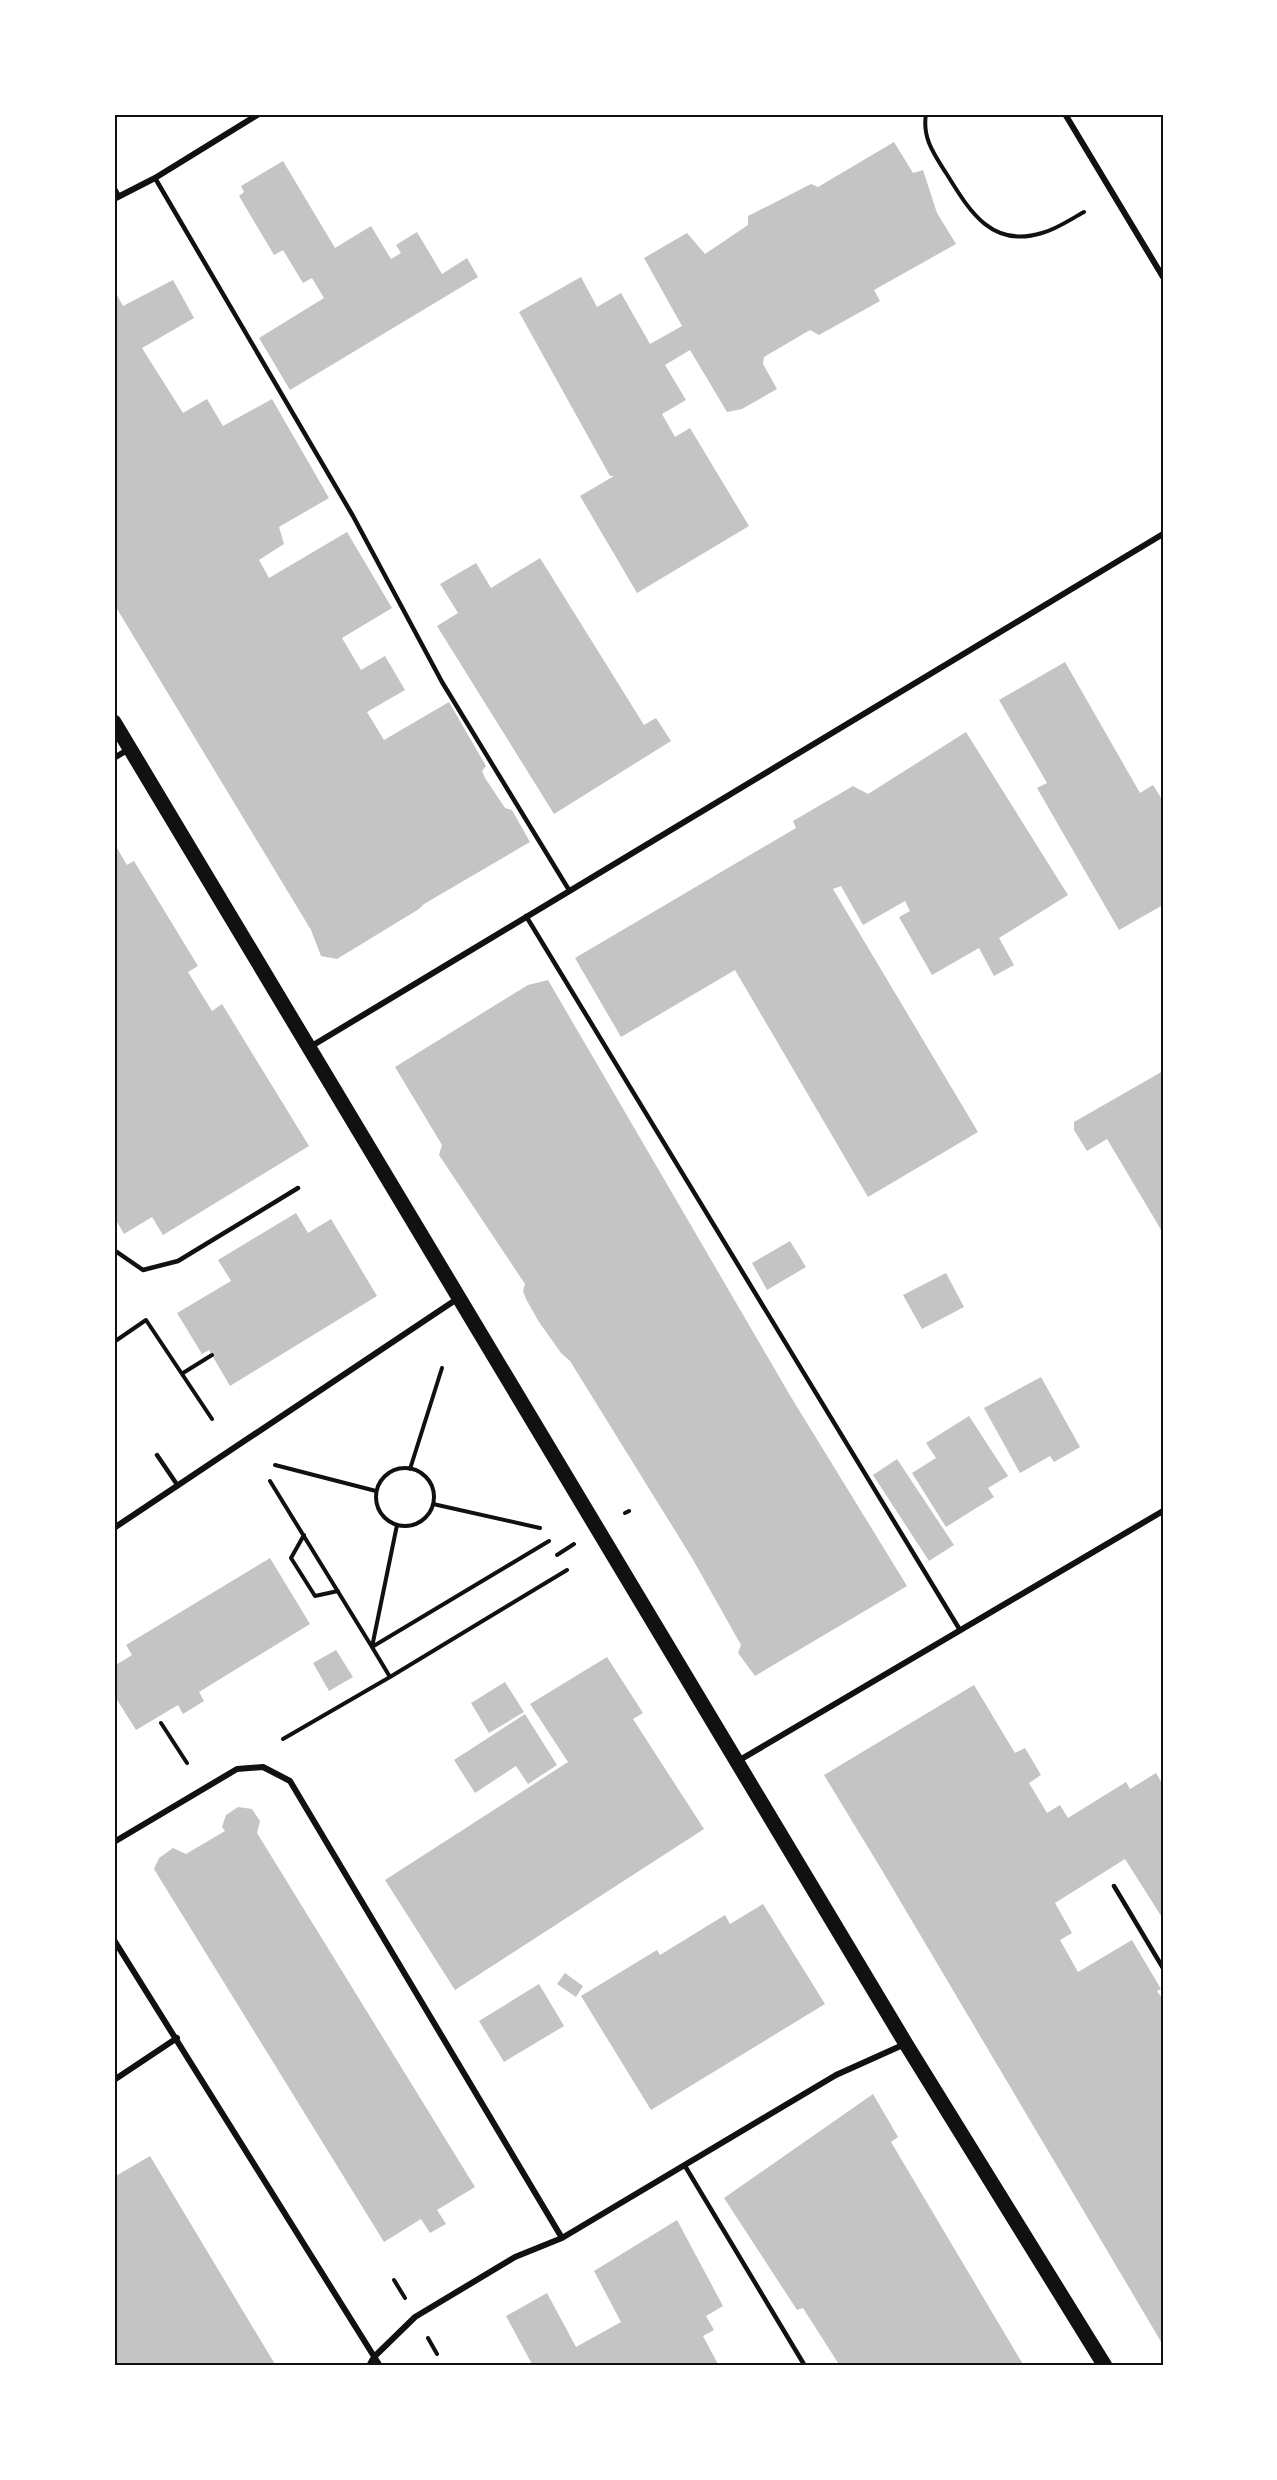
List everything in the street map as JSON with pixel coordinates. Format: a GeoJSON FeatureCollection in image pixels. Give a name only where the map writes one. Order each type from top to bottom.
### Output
{"type":"FeatureCollection","features":[{"type":"Feature","properties":{"kind":"main road"},"geometry":{"type":"LineString","coordinates":[[114,722],[906,2044],[1104,2366]]}},
{"type":"Feature","properties":{"kind":"street"},"geometry":{"type":"LineString","coordinates":[[117,198],[259,114]]}},
{"type":"Feature","properties":{"kind":"street"},"geometry":{"type":"LineString","coordinates":[[1065,114],[1163,277]]}},
{"type":"Feature","properties":{"kind":"street"},"geometry":{"type":"LineString","coordinates":[[309,1047],[1163,534]]}},
{"type":"Feature","properties":{"kind":"street"},"geometry":{"type":"LineString","coordinates":[[114,758],[130,748]]}},
{"type":"Feature","properties":{"kind":"street"},"geometry":{"type":"LineString","coordinates":[[114,1528],[458,1298]]}},
{"type":"Feature","properties":{"kind":"street"},"geometry":{"type":"LineString","coordinates":[[738,1761],[1163,1511]]}},
{"type":"Feature","properties":{"kind":"street"},"geometry":{"type":"LineString","coordinates":[[114,1842],[237,1769],[263,1767],[290,1781],[562,2238]]}},
{"type":"Feature","properties":{"kind":"street"},"geometry":{"type":"LineString","coordinates":[[114,1940],[380,2366]]}},
{"type":"Feature","properties":{"kind":"street"},"geometry":{"type":"LineString","coordinates":[[114,2080],[177,2038]]}},
{"type":"Feature","properties":{"kind":"street"},"geometry":{"type":"LineString","coordinates":[[369,2366],[374,2357],[415,2317],[515,2257],[562,2238],[836,2075],[906,2044]]}},
{"type":"Feature","properties":{"kind":"lane"},"geometry":{"type":"LineString","coordinates":[[154,178],[353,516],[442,682],[569,890]]}},
{"type":"Feature","properties":{"kind":"lane"},"geometry":{"type":"LineString","coordinates":[[114,187],[117,198]]}},
{"type":"Feature","properties":{"kind":"lane"},"geometry":{"type":"LineString","coordinates":[[526,916],[960,1630]]}},
{"type":"Feature","properties":{"kind":"lane"},"geometry":{"type":"LineString","coordinates":[[114,1250],[143,1270],[178,1261],[298,1188]]}},
{"type":"Feature","properties":{"kind":"lane"},"geometry":{"type":"LineString","coordinates":[[157,1455],[178,1486]]}},
{"type":"Feature","properties":{"kind":"lane"},"geometry":{"type":"LineString","coordinates":[[1114,1886],[1163,1968]]}},
{"type":"Feature","properties":{"kind":"lane"},"geometry":{"type":"LineString","coordinates":[[685,2166],[805,2366]]}},
{"type":"Feature","properties":{"kind":"path"},"geometry":{"type":"LineString","coordinates":[[927,114],[924,127],[932,149],[969,211],[987,228],[1011,235],[1030,236],[1044,233],[1084,212]]}},
{"type":"Feature","properties":{"kind":"path"},"geometry":{"type":"LineString","coordinates":[[114,1342],[146,1320],[212,1419]]}},
{"type":"Feature","properties":{"kind":"path"},"geometry":{"type":"LineString","coordinates":[[182,1374],[212,1354]]}},
{"type":"Feature","properties":{"kind":"path"},"geometry":{"type":"LineString","coordinates":[[410,1469],[442,1368]]}},
{"type":"Feature","properties":{"kind":"path"},"geometry":{"type":"LineString","coordinates":[[275,1465],[376,1491]]}},
{"type":"Feature","properties":{"kind":"path"},"geometry":{"type":"LineString","coordinates":[[410,1469],[422,1474],[428,1480],[435,1500],[427,1517],[411,1526],[398,1525],[384,1518],[379,1510],[376,1491],[386,1475],[394,1470],[410,1469]]}},
{"type":"Feature","properties":{"kind":"path"},"geometry":{"type":"LineString","coordinates":[[270,1481],[390,1677]]}},
{"type":"Feature","properties":{"kind":"path"},"geometry":{"type":"LineString","coordinates":[[433,1504],[540,1528]]}},
{"type":"Feature","properties":{"kind":"path"},"geometry":{"type":"LineString","coordinates":[[372,1647],[398,1525]]}},
{"type":"Feature","properties":{"kind":"path"},"geometry":{"type":"LineString","coordinates":[[304,1535],[291,1558],[300,1573],[315,1596],[338,1591]]}},
{"type":"Feature","properties":{"kind":"path"},"geometry":{"type":"LineString","coordinates":[[372,1647],[549,1541]]}},
{"type":"Feature","properties":{"kind":"path"},"geometry":{"type":"LineString","coordinates":[[557,1555],[579,1541]]}},
{"type":"Feature","properties":{"kind":"path"},"geometry":{"type":"LineString","coordinates":[[283,1739],[567,1570]]}},
{"type":"Feature","properties":{"kind":"path"},"geometry":{"type":"LineString","coordinates":[[161,1723],[187,1763]]}},
{"type":"Feature","properties":{"kind":"building"},"geometry":{"type":"Polygon","coordinates":[[[894,142],[913,173],[923,170],[937,213],[956,244],[874,290],[880,301],[819,335],[810,330],[764,357],[763,364],[777,389],[742,409],[727,412],[690,350],[665,365],[686,400],[662,414],[675,437],[690,428],[749,526],[637,593],[580,496],[614,476],[610,476],[519,312],[581,277],[597,307],[621,293],[650,344],[682,326],[644,258],[687,233],[705,254],[748,225],[748,216],[811,184],[818,187],[894,142]]]}},
{"type":"Feature","properties":{"kind":"building"},"geometry":{"type":"Polygon","coordinates":[[[283,161],[335,248],[371,226],[391,259],[401,253],[396,245],[417,232],[442,274],[467,258],[478,277],[290,390],[259,338],[324,298],[312,278],[303,283],[283,250],[274,255],[239,196],[244,192],[241,186],[283,161]]]}},
{"type":"Feature","properties":{"kind":"building"},"geometry":{"type":"Polygon","coordinates":[[[173,280],[194,318],[142,348],[183,413],[207,399],[223,426],[272,399],[329,498],[279,527],[284,544],[259,560],[269,578],[347,532],[392,608],[342,638],[361,670],[385,656],[405,690],[367,712],[384,740],[449,702],[486,766],[482,771],[485,778],[505,808],[512,810],[530,842],[424,904],[337,959],[321,956],[311,930],[114,604],[114,290],[123,306],[173,280]]]}},
{"type":"Feature","properties":{"kind":"building"},"geometry":{"type":"Polygon","coordinates":[[[540,558],[644,725],[656,718],[671,741],[554,814],[437,626],[458,613],[440,584],[476,563],[491,588],[540,558]]]}},
{"type":"Feature","properties":{"kind":"building"},"geometry":{"type":"Polygon","coordinates":[[[1065,662],[1140,793],[1153,785],[1163,801],[1163,905],[1119,930],[1037,788],[1047,783],[999,700],[1065,662]]]}},
{"type":"Feature","properties":{"kind":"building"},"geometry":{"type":"Polygon","coordinates":[[[966,732],[1068,895],[999,938],[1014,965],[994,976],[979,948],[932,975],[899,917],[910,911],[905,901],[863,925],[841,886],[833,889],[978,1132],[868,1197],[735,970],[621,1037],[575,958],[796,828],[793,821],[853,786],[868,794],[966,732]]]}},
{"type":"Feature","properties":{"kind":"building"},"geometry":{"type":"Polygon","coordinates":[[[114,843],[127,865],[134,861],[198,966],[188,972],[212,1011],[222,1004],[309,1146],[163,1235],[152,1217],[124,1234],[114,1217],[114,843]]]}},
{"type":"Feature","properties":{"kind":"building"},"geometry":{"type":"Polygon","coordinates":[[[548,980],[791,1397],[907,1586],[755,1676],[738,1653],[741,1645],[692,1558],[570,1361],[561,1353],[539,1322],[523,1291],[525,1284],[439,1155],[442,1145],[395,1067],[528,985],[548,980]]]}},
{"type":"Feature","properties":{"kind":"building"},"geometry":{"type":"Polygon","coordinates":[[[1163,1071],[1163,1233],[1107,1139],[1087,1151],[1074,1130],[1074,1122],[1163,1071]]]}},
{"type":"Feature","properties":{"kind":"building"},"geometry":{"type":"Polygon","coordinates":[[[296,1213],[308,1233],[331,1219],[377,1296],[230,1386],[209,1350],[202,1354],[177,1313],[231,1281],[218,1260],[296,1213]]]}},
{"type":"Feature","properties":{"kind":"building"},"geometry":{"type":"Polygon","coordinates":[[[790,1241],[806,1267],[767,1290],[752,1263],[790,1241]]]}},
{"type":"Feature","properties":{"kind":"building"},"geometry":{"type":"Polygon","coordinates":[[[946,1273],[964,1307],[922,1329],[903,1295],[946,1273]]]}},
{"type":"Feature","properties":{"kind":"building"},"geometry":{"type":"Polygon","coordinates":[[[1041,1377],[1080,1447],[1054,1462],[1050,1456],[1020,1473],[984,1408],[1041,1377]]]}},
{"type":"Feature","properties":{"kind":"building"},"geometry":{"type":"Polygon","coordinates":[[[969,1416],[1008,1476],[988,1488],[994,1497],[946,1527],[912,1473],[936,1458],[926,1443],[969,1416]]]}},
{"type":"Feature","properties":{"kind":"building"},"geometry":{"type":"Polygon","coordinates":[[[897,1459],[954,1545],[929,1561],[873,1475],[897,1459]]]}},
{"type":"Feature","properties":{"kind":"building"},"geometry":{"type":"Polygon","coordinates":[[[270,1558],[310,1624],[199,1692],[204,1701],[183,1714],[178,1705],[136,1730],[114,1695],[114,1666],[132,1655],[126,1645],[270,1558]]]}},
{"type":"Feature","properties":{"kind":"building"},"geometry":{"type":"Polygon","coordinates":[[[336,1650],[353,1677],[329,1691],[313,1663],[336,1650]]]}},
{"type":"Feature","properties":{"kind":"building"},"geometry":{"type":"Polygon","coordinates":[[[607,1657],[643,1713],[633,1719],[704,1829],[455,1990],[385,1880],[568,1762],[530,1704],[607,1657]]]}},
{"type":"Feature","properties":{"kind":"building"},"geometry":{"type":"Polygon","coordinates":[[[505,1682],[524,1712],[489,1733],[471,1703],[505,1682]]]}},
{"type":"Feature","properties":{"kind":"building"},"geometry":{"type":"Polygon","coordinates":[[[974,1685],[1015,1753],[1025,1748],[1041,1775],[1029,1783],[1047,1813],[1060,1805],[1068,1818],[1126,1782],[1130,1789],[1156,1773],[1163,1785],[1163,1919],[1125,1859],[1055,1903],[1072,1933],[1060,1940],[1078,1972],[1132,1940],[1161,1989],[1157,1991],[1163,2000],[1163,2345],[824,1775],[974,1685]]]}},
{"type":"Feature","properties":{"kind":"building"},"geometry":{"type":"Polygon","coordinates":[[[525,1714],[557,1765],[528,1784],[516,1766],[475,1793],[454,1760],[525,1714]]]}},
{"type":"Feature","properties":{"kind":"building"},"geometry":{"type":"Polygon","coordinates":[[[238,1807],[252,1809],[260,1821],[257,1833],[475,2187],[437,2210],[446,2224],[430,2233],[421,2219],[384,2242],[154,1869],[159,1858],[173,1848],[186,1854],[225,1831],[222,1827],[226,1815],[238,1807]]]}},
{"type":"Feature","properties":{"kind":"building"},"geometry":{"type":"Polygon","coordinates":[[[763,1904],[825,2004],[651,2110],[581,1996],[657,1950],[660,1955],[725,1915],[730,1924],[763,1904]]]}},
{"type":"Feature","properties":{"kind":"building"},"geometry":{"type":"Polygon","coordinates":[[[565,1973],[583,1986],[576,1997],[557,1984],[565,1973]]]}},
{"type":"Feature","properties":{"kind":"building"},"geometry":{"type":"Polygon","coordinates":[[[539,1984],[564,2026],[504,2062],[479,2021],[539,1984]]]}},
{"type":"Feature","properties":{"kind":"building"},"geometry":{"type":"Polygon","coordinates":[[[873,2094],[898,2137],[891,2142],[1024,2366],[840,2366],[803,2308],[797,2310],[724,2198],[873,2094]]]}},
{"type":"Feature","properties":{"kind":"building"},"geometry":{"type":"Polygon","coordinates":[[[150,2156],[276,2366],[114,2366],[114,2177],[150,2156]]]}},
{"type":"Feature","properties":{"kind":"building"},"geometry":{"type":"Polygon","coordinates":[[[677,2220],[723,2306],[706,2316],[714,2330],[703,2336],[719,2366],[533,2366],[506,2316],[547,2293],[576,2347],[621,2322],[594,2271],[677,2220]]]}}]}
